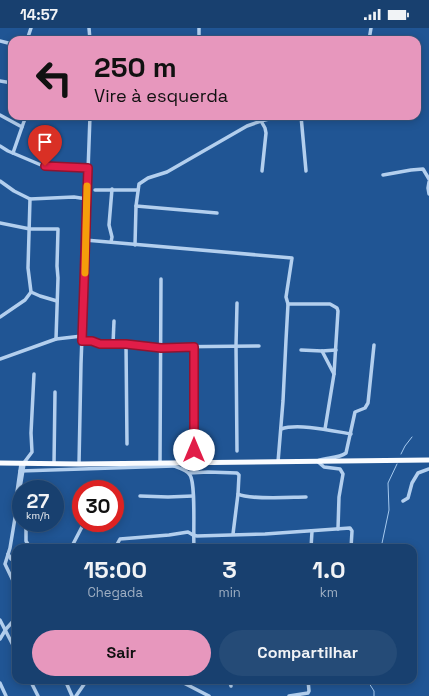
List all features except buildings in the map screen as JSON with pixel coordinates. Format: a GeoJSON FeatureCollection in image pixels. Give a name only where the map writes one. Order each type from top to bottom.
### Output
{"type":"FeatureCollection","features":[{"type":"Feature","properties":{"kind":"main road"},"geometry":{"type":"LineString","coordinates":[[0,463],[79,464],[429,460]]}},
{"type":"Feature","properties":{"kind":"street"},"geometry":{"type":"LineString","coordinates":[[9,120],[22,127]]}},
{"type":"Feature","properties":{"kind":"street"},"geometry":{"type":"LineString","coordinates":[[14,153],[25,120]]}},
{"type":"Feature","properties":{"kind":"street"},"geometry":{"type":"LineString","coordinates":[[79,464],[90,120]]}},
{"type":"Feature","properties":{"kind":"street"},"geometry":{"type":"LineString","coordinates":[[135,245],[136,206],[139,184],[148,178],[167,172],[247,126],[265,120]]}},
{"type":"Feature","properties":{"kind":"street"},"geometry":{"type":"LineString","coordinates":[[301,120],[306,171]]}},
{"type":"Feature","properties":{"kind":"street"},"geometry":{"type":"LineString","coordinates":[[261,121],[266,133],[262,171]]}},
{"type":"Feature","properties":{"kind":"street"},"geometry":{"type":"LineString","coordinates":[[0,146],[45,166],[88,168]]}},
{"type":"Feature","properties":{"kind":"street"},"geometry":{"type":"LineString","coordinates":[[383,175],[423,169],[429,179]]}},
{"type":"Feature","properties":{"kind":"street"},"geometry":{"type":"LineString","coordinates":[[0,181],[14,192],[30,199],[87,199]]}},
{"type":"Feature","properties":{"kind":"street"},"geometry":{"type":"LineString","coordinates":[[429,182],[429,195]]}},
{"type":"Feature","properties":{"kind":"street"},"geometry":{"type":"LineString","coordinates":[[111,242],[112,236],[109,225],[112,189]]}},
{"type":"Feature","properties":{"kind":"street"},"geometry":{"type":"LineString","coordinates":[[95,190],[138,190]]}},
{"type":"Feature","properties":{"kind":"street"},"geometry":{"type":"LineString","coordinates":[[0,317],[25,300],[31,292],[28,268],[30,199]]}},
{"type":"Feature","properties":{"kind":"street"},"geometry":{"type":"LineString","coordinates":[[136,206],[217,213]]}},
{"type":"Feature","properties":{"kind":"street"},"geometry":{"type":"LineString","coordinates":[[0,223],[30,229],[58,229],[56,339]]}},
{"type":"Feature","properties":{"kind":"street"},"geometry":{"type":"LineString","coordinates":[[85,240],[290,257],[292,260],[286,297],[288,304],[278,462]]}},
{"type":"Feature","properties":{"kind":"street"},"geometry":{"type":"LineString","coordinates":[[160,463],[161,279]]}},
{"type":"Feature","properties":{"kind":"street"},"geometry":{"type":"LineString","coordinates":[[31,292],[57,301]]}},
{"type":"Feature","properties":{"kind":"street"},"geometry":{"type":"LineString","coordinates":[[237,303],[237,451]]}},
{"type":"Feature","properties":{"kind":"street"},"geometry":{"type":"LineString","coordinates":[[288,304],[330,304],[337,308],[338,311],[334,374],[325,429]]}},
{"type":"Feature","properties":{"kind":"street"},"geometry":{"type":"LineString","coordinates":[[113,344],[114,321]]}},
{"type":"Feature","properties":{"kind":"street"},"geometry":{"type":"LineString","coordinates":[[0,359],[56,339],[82,339],[100,344],[126,344],[161,348],[259,346]]}},
{"type":"Feature","properties":{"kind":"street"},"geometry":{"type":"LineString","coordinates":[[126,344],[127,444]]}},
{"type":"Feature","properties":{"kind":"street"},"geometry":{"type":"LineString","coordinates":[[338,529],[339,497],[343,474],[340,469],[324,467],[317,461],[344,455],[351,434],[355,412],[367,406],[374,345]]}},
{"type":"Feature","properties":{"kind":"street"},"geometry":{"type":"LineString","coordinates":[[194,347],[194,450]]}},
{"type":"Feature","properties":{"kind":"street"},"geometry":{"type":"LineString","coordinates":[[301,350],[336,350]]}},
{"type":"Feature","properties":{"kind":"street"},"geometry":{"type":"LineString","coordinates":[[322,351],[334,374]]}},
{"type":"Feature","properties":{"kind":"street"},"geometry":{"type":"LineString","coordinates":[[20,480],[22,464],[32,452],[31,433],[34,374]]}},
{"type":"Feature","properties":{"kind":"street"},"geometry":{"type":"LineString","coordinates":[[54,464],[55,392]]}},
{"type":"Feature","properties":{"kind":"street"},"geometry":{"type":"LineString","coordinates":[[281,430],[290,427],[325,429],[351,434]]}},
{"type":"Feature","properties":{"kind":"street"},"geometry":{"type":"LineString","coordinates":[[167,463],[189,473],[237,473],[239,475],[233,534]]}},
{"type":"Feature","properties":{"kind":"street"},"geometry":{"type":"LineString","coordinates":[[22,471],[174,466]]}},
{"type":"Feature","properties":{"kind":"street"},"geometry":{"type":"LineString","coordinates":[[403,501],[408,498],[413,480],[418,473],[429,470]]}},
{"type":"Feature","properties":{"kind":"street"},"geometry":{"type":"LineString","coordinates":[[189,473],[192,482],[193,496],[194,544]]}},
{"type":"Feature","properties":{"kind":"street"},"geometry":{"type":"LineString","coordinates":[[238,494],[250,497],[306,497]]}},
{"type":"Feature","properties":{"kind":"street"},"geometry":{"type":"LineString","coordinates":[[140,496],[193,496]]}},
{"type":"Feature","properties":{"kind":"street"},"geometry":{"type":"LineString","coordinates":[[12,527],[8,552],[2,565],[12,581]]}},
{"type":"Feature","properties":{"kind":"street"},"geometry":{"type":"LineString","coordinates":[[117,544],[120,539],[188,532],[193,535],[312,532],[338,529],[351,529],[351,544]]}},
{"type":"Feature","properties":{"kind":"street"},"geometry":{"type":"LineString","coordinates":[[26,532],[28,544]]}},
{"type":"Feature","properties":{"kind":"street"},"geometry":{"type":"LineString","coordinates":[[73,544],[79,532]]}},
{"type":"Feature","properties":{"kind":"street"},"geometry":{"type":"LineString","coordinates":[[311,544],[312,532]]}},
{"type":"Feature","properties":{"kind":"street"},"geometry":{"type":"LineString","coordinates":[[8,552],[12,560]]}},
{"type":"Feature","properties":{"kind":"street"},"geometry":{"type":"LineString","coordinates":[[0,620],[12,642]]}},
{"type":"Feature","properties":{"kind":"street"},"geometry":{"type":"LineString","coordinates":[[0,639],[12,622]]}},
{"type":"Feature","properties":{"kind":"street"},"geometry":{"type":"LineString","coordinates":[[0,684],[6,696]]}},
{"type":"Feature","properties":{"kind":"street"},"geometry":{"type":"LineString","coordinates":[[32,684],[38,696]]}},
{"type":"Feature","properties":{"kind":"street"},"geometry":{"type":"LineString","coordinates":[[67,684],[72,696]]}},
{"type":"Feature","properties":{"kind":"street"},"geometry":{"type":"LineString","coordinates":[[76,696],[84,684]]}},
{"type":"Feature","properties":{"kind":"street"},"geometry":{"type":"LineString","coordinates":[[186,684],[209,696]]}},
{"type":"Feature","properties":{"kind":"street"},"geometry":{"type":"LineString","coordinates":[[289,696],[308,693],[308,684]]}},
{"type":"Feature","properties":{"kind":"waterway"},"geometry":{"type":"LineString","coordinates":[[401,454],[412,437]]}},
{"type":"Feature","properties":{"kind":"waterway"},"geometry":{"type":"LineString","coordinates":[[382,544],[389,510],[388,483],[397,464]]}},
{"type":"Feature","properties":{"kind":"waterway"},"geometry":{"type":"LineString","coordinates":[[370,684],[374,691],[374,696]]}},
{"type":"Feature","properties":{"kind":"slow traffic"},"geometry":{"type":"LineString","coordinates":[[85,273],[87,186]]}},
{"type":"Feature","properties":{"kind":"route"},"geometry":{"type":"LineString","coordinates":[[45,166],[88,168],[82,341],[92,341],[100,344],[126,344],[161,348],[194,347],[194,450]]}}]}
